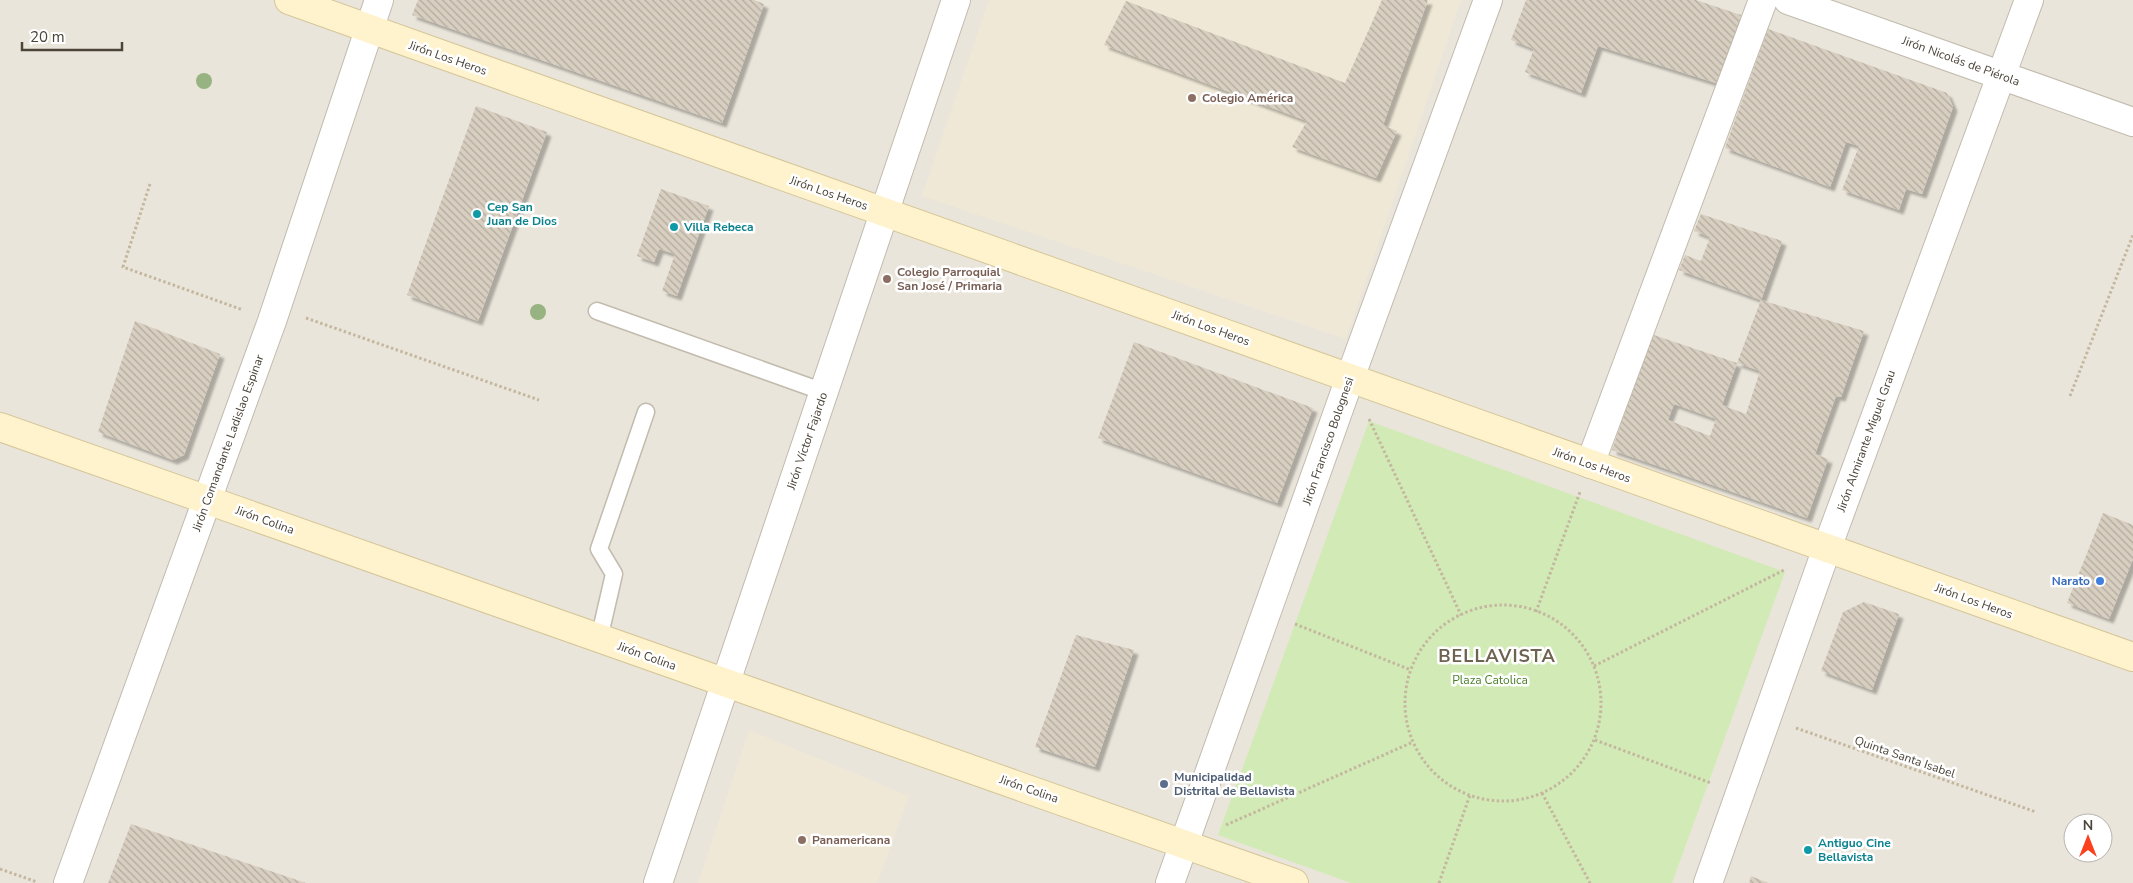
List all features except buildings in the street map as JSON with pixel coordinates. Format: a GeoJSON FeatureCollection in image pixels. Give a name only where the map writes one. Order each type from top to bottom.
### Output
{"type":"FeatureCollection","features":[{"type":"Feature","properties":{"kind":"street","name":"Jirón Los Heros"},"geometry":{"type":"LineString","coordinates":[[289,0],[2133,658]]}},
{"type":"Feature","properties":{"kind":"street","name":"Jirón Comandante Ladislao Espinar"},"geometry":{"type":"LineString","coordinates":[[68,883],[274,314],[379,0]]}},
{"type":"Feature","properties":{"kind":"street","name":"Jirón Víctor Fajardo"},"geometry":{"type":"LineString","coordinates":[[658,883],[956,0]]}},
{"type":"Feature","properties":{"kind":"street","name":"Jirón Francisco Bolognesi"},"geometry":{"type":"LineString","coordinates":[[1170,883],[1350,378],[1488,0]]}},
{"type":"Feature","properties":{"kind":"street"},"geometry":{"type":"LineString","coordinates":[[1590,464],[1762,0]]}},
{"type":"Feature","properties":{"kind":"street","name":"Jirón Nicolás de Piérola"},"geometry":{"type":"LineString","coordinates":[[1788,0],[2133,122]]}},
{"type":"Feature","properties":{"kind":"street","name":"Jirón Almirante Miguel Grau"},"geometry":{"type":"LineString","coordinates":[[1708,883],[1827,548],[2029,0]]}},
{"type":"Feature","properties":{"kind":"street","name":"Jirón Colina"},"geometry":{"type":"LineString","coordinates":[[0,427],[1294,883]]}},
{"type":"Feature","properties":{"kind":"lane"},"geometry":{"type":"LineString","coordinates":[[597,311],[824,392]]}},
{"type":"Feature","properties":{"kind":"lane"},"geometry":{"type":"LineString","coordinates":[[599,639],[614,574],[599,549],[646,412]]}},
{"type":"Feature","properties":{"kind":"path"},"geometry":{"type":"LineString","coordinates":[[150,184],[123,267],[539,400]]}},
{"type":"Feature","properties":{"kind":"path"},"geometry":{"type":"LineString","coordinates":[[2070,396],[2133,235]]}},
{"type":"Feature","properties":{"kind":"path"},"geometry":{"type":"LineString","coordinates":[[1350,378],[1461,615]]}},
{"type":"Feature","properties":{"kind":"path"},"geometry":{"type":"LineString","coordinates":[[1536,612],[1590,464]]}},
{"type":"Feature","properties":{"kind":"path"},"geometry":{"type":"LineString","coordinates":[[1594,666],[1827,548]]}},
{"type":"Feature","properties":{"kind":"path"},"geometry":{"type":"LineString","coordinates":[[1492,606],[1510,606],[1536,612],[1561,624],[1575,635],[1594,666],[1602,702],[1595,740],[1586,756],[1574,771],[1559,784],[1542,793],[1524,799],[1505,801],[1470,795],[1450,786],[1435,774],[1422,759],[1413,742],[1407,725],[1405,705],[1406,688],[1411,670],[1429,639],[1442,626],[1461,615],[1492,606]]}},
{"type":"Feature","properties":{"kind":"path"},"geometry":{"type":"LineString","coordinates":[[1267,613],[1411,670]]}},
{"type":"Feature","properties":{"kind":"path","name":"Quinta Santa Isabel"},"geometry":{"type":"LineString","coordinates":[[1768,718],[2036,812]]}},
{"type":"Feature","properties":{"kind":"path"},"geometry":{"type":"LineString","coordinates":[[1595,740],[1741,794]]}},
{"type":"Feature","properties":{"kind":"path"},"geometry":{"type":"LineString","coordinates":[[1184,843],[1413,742]]}},
{"type":"Feature","properties":{"kind":"path"},"geometry":{"type":"LineString","coordinates":[[1542,793],[1590,883]]}},
{"type":"Feature","properties":{"kind":"path"},"geometry":{"type":"LineString","coordinates":[[1439,883],[1470,795]]}},
{"type":"Feature","properties":{"kind":"path"},"geometry":{"type":"LineString","coordinates":[[0,869],[40,883]]}},
{"type":"Feature","properties":{"kind":"shaded area"},"geometry":{"type":"Polygon","coordinates":[[[0,0],[2133,0],[2133,883],[0,883],[0,0]]]}},
{"type":"Feature","properties":{"kind":"shaded area","name":"Colegio América"},"geometry":{"type":"Polygon","coordinates":[[[989,0],[1461,0],[1346,339],[922,196],[989,0]]]}},
{"type":"Feature","properties":{"kind":"shaded area","name":"Panamericana"},"geometry":{"type":"Polygon","coordinates":[[[749,730],[909,796],[877,883],[698,883],[749,730]]]}},
{"type":"Feature","properties":{"kind":"green space","name":"Plaza Catolica"},"geometry":{"type":"Polygon","coordinates":[[[1369,421],[1785,572],[1672,883],[1351,883],[1218,835],[1369,421]]]}},
{"type":"Feature","properties":{"kind":"place","name":"Colegio América"},"geometry":{"type":"Point","coordinates":[1192,98]}},
{"type":"Feature","properties":{"kind":"place","name":"Cep San Juan de Dios"},"geometry":{"type":"Point","coordinates":[477,214]}},
{"type":"Feature","properties":{"kind":"place","name":"Villa Rebeca"},"geometry":{"type":"Point","coordinates":[674,227]}},
{"type":"Feature","properties":{"kind":"place","name":"Colegio Parroquial San José / Primaria"},"geometry":{"type":"Point","coordinates":[887,279]}},
{"type":"Feature","properties":{"kind":"place","name":"Narato"},"geometry":{"type":"Point","coordinates":[2100,581]}},
{"type":"Feature","properties":{"kind":"place","name":"Municipalidad Distrital de Bellavista"},"geometry":{"type":"Point","coordinates":[1164,784]}},
{"type":"Feature","properties":{"kind":"place","name":"Panamericana"},"geometry":{"type":"Point","coordinates":[802,840]}},
{"type":"Feature","properties":{"kind":"place","name":"Antiguo Cine Bellavista"},"geometry":{"type":"Point","coordinates":[1808,850]}},
{"type":"Feature","properties":{"kind":"district","name":"BELLAVISTA"},"geometry":{"type":"Point","coordinates":[1497,656]}}]}
